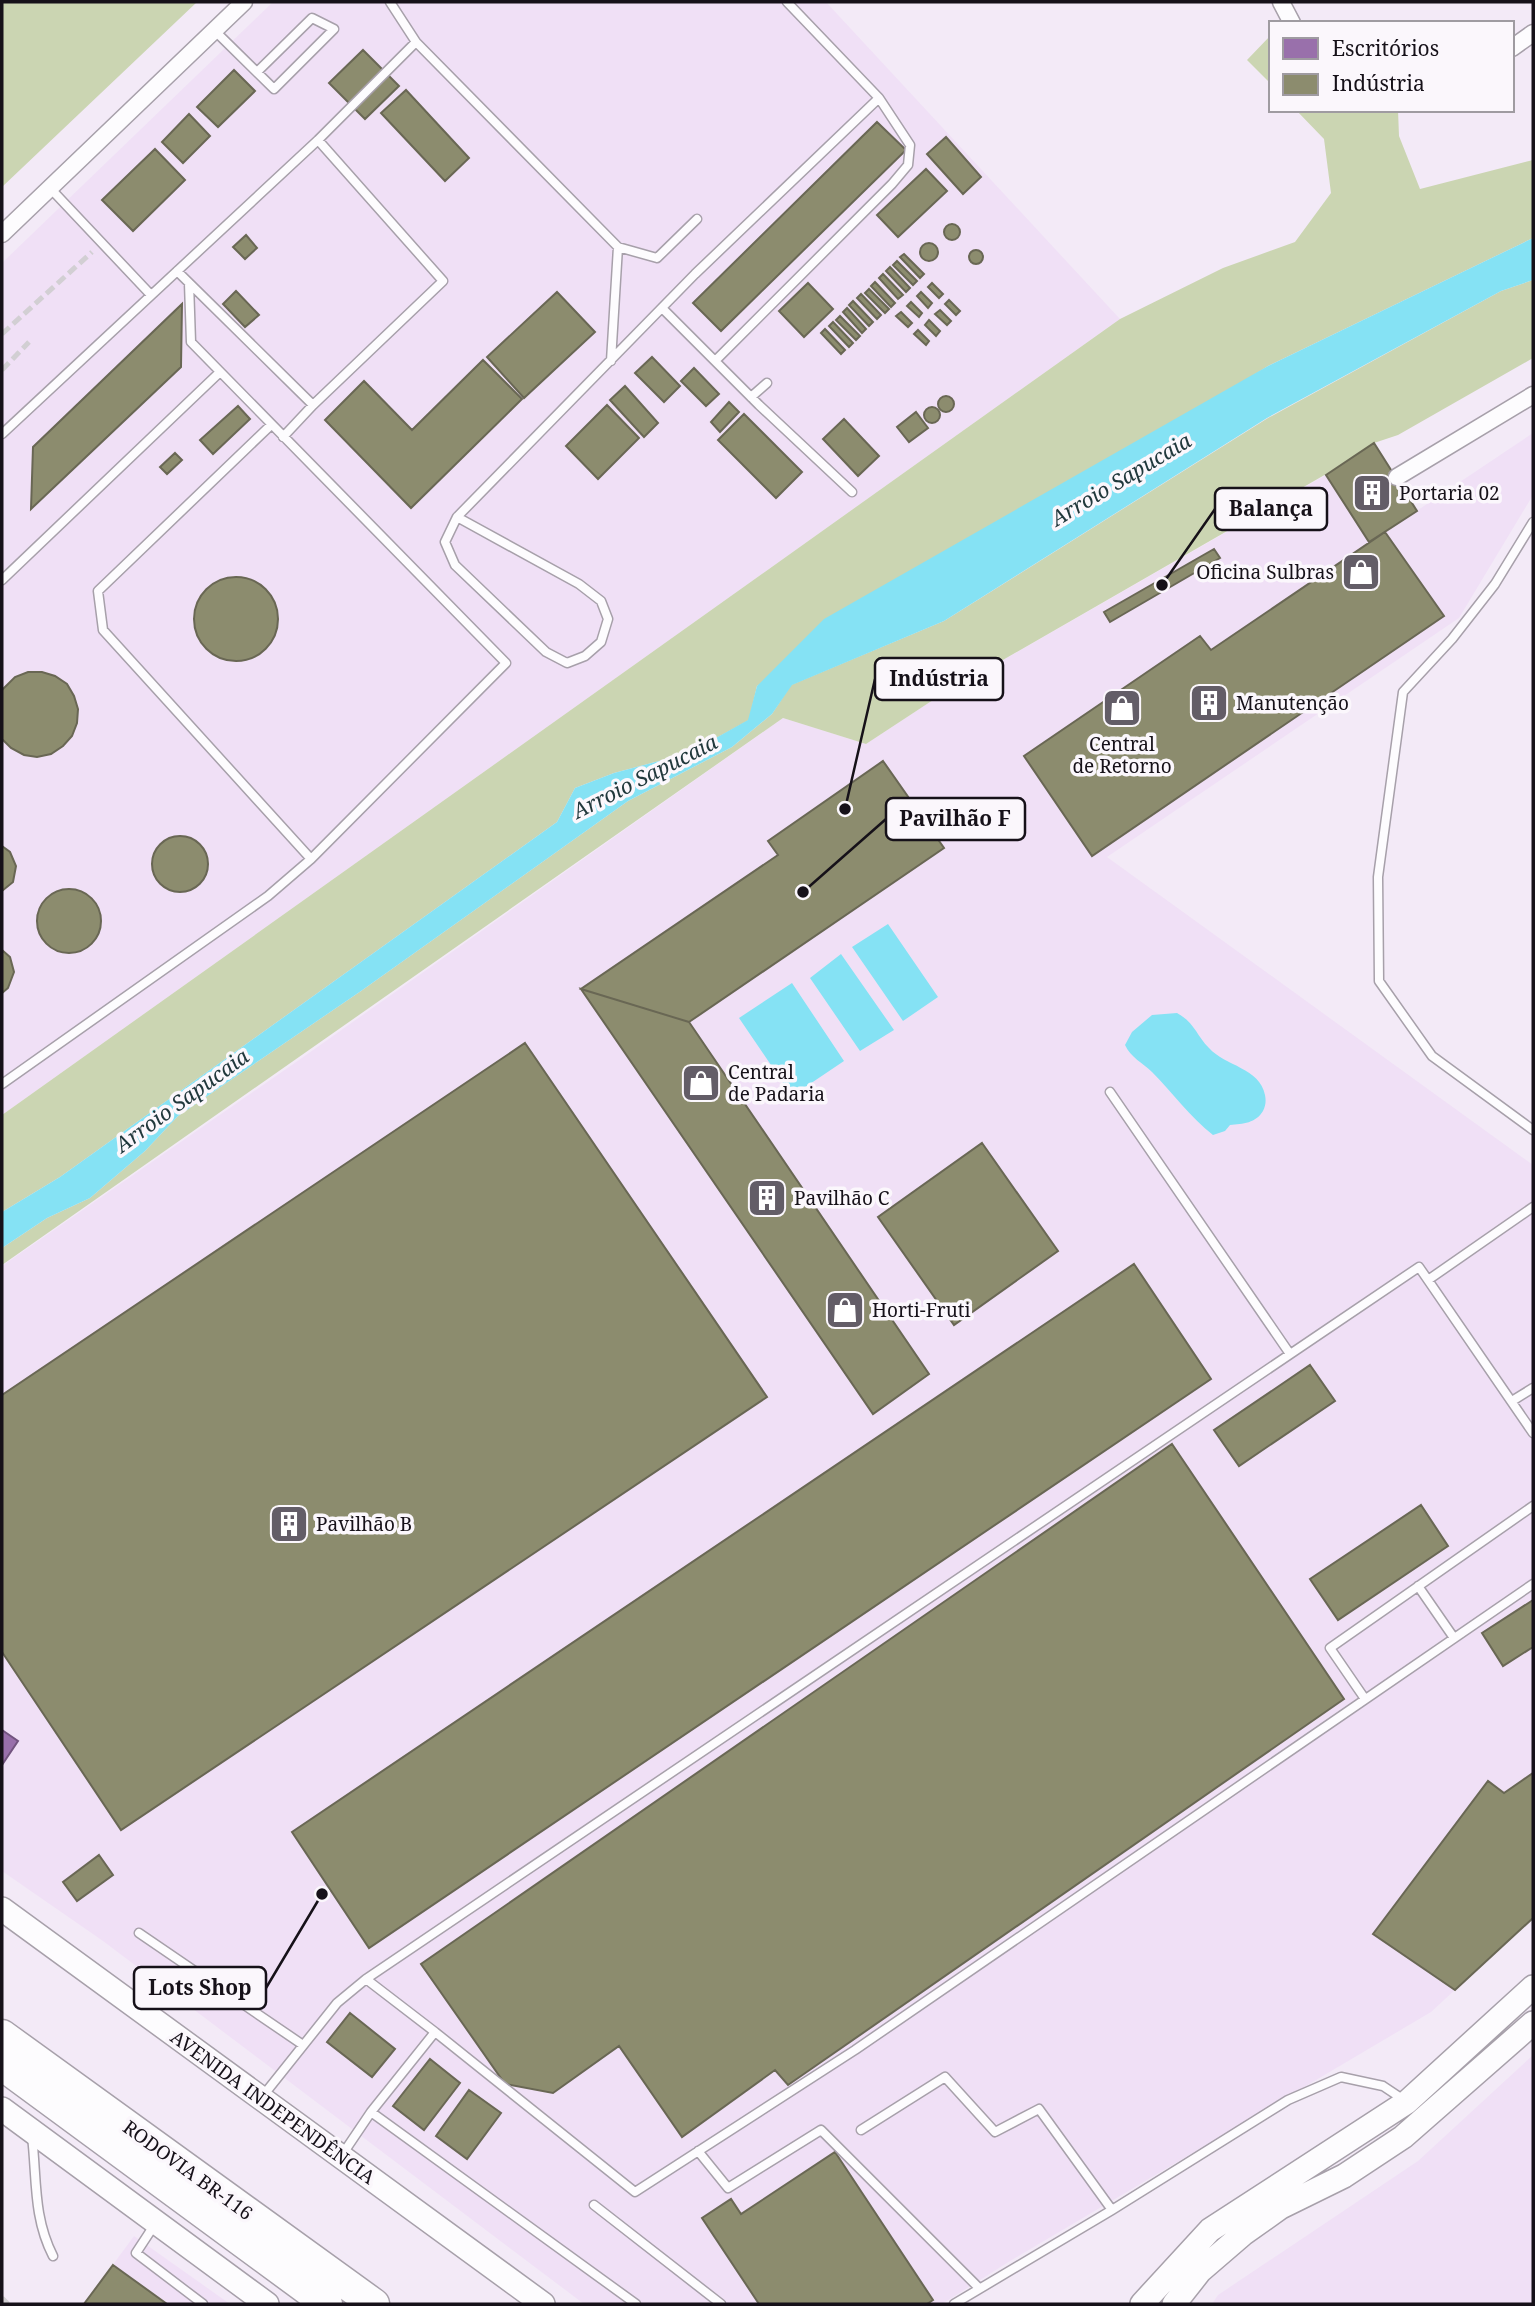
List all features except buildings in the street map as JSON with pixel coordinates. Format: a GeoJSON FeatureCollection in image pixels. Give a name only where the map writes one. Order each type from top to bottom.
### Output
{"type":"FeatureCollection","features":[{"type":"Feature","properties":{"kind":"highway","name":"RODOVIA BR-116"},"geometry":{"type":"LineString","coordinates":[[2,2035],[374,2304]]}},
{"type":"Feature","properties":{"kind":"highway","name":"RODOVIA BR-116"},"geometry":{"type":"LineString","coordinates":[[2,2065],[327,2304]]}},
{"type":"Feature","properties":{"kind":"main road","name":"AVENIDA INDEPENDÊNCIA"},"geometry":{"type":"LineString","coordinates":[[2,1909],[543,2304]]}},
{"type":"Feature","properties":{"kind":"main road"},"geometry":{"type":"LineString","coordinates":[[1142,2304],[1210,2230],[1407,2102],[1533,1987]]}},
{"type":"Feature","properties":{"kind":"main road"},"geometry":{"type":"LineString","coordinates":[[1174,2304],[1200,2272],[1243,2234],[1282,2207],[1344,2176],[1403,2137],[1533,2023]]}},
{"type":"Feature","properties":{"kind":"main road"},"geometry":{"type":"LineString","coordinates":[[2,2109],[267,2304]]}},
{"type":"Feature","properties":{"kind":"street"},"geometry":{"type":"LineString","coordinates":[[2,234],[244,2]]}},
{"type":"Feature","properties":{"kind":"street"},"geometry":{"type":"LineString","coordinates":[[1281,2],[1291,21]]}},
{"type":"Feature","properties":{"kind":"street"},"geometry":{"type":"LineString","coordinates":[[1514,47],[1533,33]]}},
{"type":"Feature","properties":{"kind":"street"},"geometry":{"type":"LineString","coordinates":[[1397,477],[1533,395]]}},
{"type":"Feature","properties":{"kind":"lane"},"geometry":{"type":"LineString","coordinates":[[390,2],[416,42],[618,247],[657,257],[697,219]]}},
{"type":"Feature","properties":{"kind":"lane"},"geometry":{"type":"LineString","coordinates":[[715,361],[908,165],[910,145],[879,98],[787,2]]}},
{"type":"Feature","properties":{"kind":"lane"},"geometry":{"type":"LineString","coordinates":[[214,30],[274,89],[334,29],[312,18],[257,72]]}},
{"type":"Feature","properties":{"kind":"lane"},"geometry":{"type":"LineString","coordinates":[[2,433],[318,140],[416,42]]}},
{"type":"Feature","properties":{"kind":"lane"},"geometry":{"type":"LineString","coordinates":[[457,517],[579,584],[601,601],[608,619],[601,642],[585,656],[567,663],[546,652],[455,565],[444,542],[457,517],[662,308],[879,98]]}},
{"type":"Feature","properties":{"kind":"lane"},"geometry":{"type":"LineString","coordinates":[[283,437],[443,281],[318,140]]}},
{"type":"Feature","properties":{"kind":"lane"},"geometry":{"type":"LineString","coordinates":[[50,188],[151,295]]}},
{"type":"Feature","properties":{"kind":"lane"},"geometry":{"type":"LineString","coordinates":[[611,361],[618,247]]}},
{"type":"Feature","properties":{"kind":"lane"},"geometry":{"type":"LineString","coordinates":[[177,271],[313,405]]}},
{"type":"Feature","properties":{"kind":"lane"},"geometry":{"type":"LineString","coordinates":[[2,1084],[268,896],[311,859],[506,663],[191,342],[189,283]]}},
{"type":"Feature","properties":{"kind":"lane"},"geometry":{"type":"LineString","coordinates":[[662,308],[852,492]]}},
{"type":"Feature","properties":{"kind":"lane"},"geometry":{"type":"LineString","coordinates":[[2,580],[220,372]]}},
{"type":"Feature","properties":{"kind":"lane"},"geometry":{"type":"LineString","coordinates":[[751,397],[767,383]]}},
{"type":"Feature","properties":{"kind":"lane"},"geometry":{"type":"LineString","coordinates":[[271,425],[98,591],[103,630],[311,859]]}},
{"type":"Feature","properties":{"kind":"lane"},"geometry":{"type":"LineString","coordinates":[[1533,522],[1495,584],[1452,639],[1403,692],[1378,877],[1380,981],[1432,1056],[1533,1130]]}},
{"type":"Feature","properties":{"kind":"lane"},"geometry":{"type":"LineString","coordinates":[[1110,1092],[1290,1354]]}},
{"type":"Feature","properties":{"kind":"lane"},"geometry":{"type":"LineString","coordinates":[[1428,1280],[1533,1207]]}},
{"type":"Feature","properties":{"kind":"lane"},"geometry":{"type":"LineString","coordinates":[[261,2098],[337,2003],[366,1979],[1419,1267],[1533,1433]]}},
{"type":"Feature","properties":{"kind":"lane"},"geometry":{"type":"LineString","coordinates":[[1512,1401],[1533,1388]]}},
{"type":"Feature","properties":{"kind":"lane"},"geometry":{"type":"LineString","coordinates":[[1366,1699],[1330,1648],[1533,1506]]}},
{"type":"Feature","properties":{"kind":"lane"},"geometry":{"type":"LineString","coordinates":[[366,1979],[635,2192],[855,2050],[1533,1584]]}},
{"type":"Feature","properties":{"kind":"lane"},"geometry":{"type":"LineString","coordinates":[[1418,1586],[1454,1639]]}},
{"type":"Feature","properties":{"kind":"lane"},"geometry":{"type":"LineString","coordinates":[[139,1933],[303,2045]]}},
{"type":"Feature","properties":{"kind":"lane"},"geometry":{"type":"LineString","coordinates":[[342,2156],[371,2112],[435,2032]]}},
{"type":"Feature","properties":{"kind":"lane"},"geometry":{"type":"LineString","coordinates":[[861,2130],[945,2077],[995,2132],[1039,2109],[1112,2210]]}},
{"type":"Feature","properties":{"kind":"lane"},"geometry":{"type":"LineString","coordinates":[[954,2304],[1112,2210],[1288,2100],[1342,2077],[1383,2086],[1407,2102],[1424,2119]]}},
{"type":"Feature","properties":{"kind":"lane"},"geometry":{"type":"LineString","coordinates":[[371,2112],[636,2304]]}},
{"type":"Feature","properties":{"kind":"lane"},"geometry":{"type":"LineString","coordinates":[[698,2151],[728,2188],[821,2130],[979,2288]]}},
{"type":"Feature","properties":{"kind":"lane"},"geometry":{"type":"LineString","coordinates":[[31,2132],[38,2216],[44,2239],[53,2256]]}},
{"type":"Feature","properties":{"kind":"lane"},"geometry":{"type":"LineString","coordinates":[[594,2206],[721,2304]]}},
{"type":"Feature","properties":{"kind":"lane"},"geometry":{"type":"LineString","coordinates":[[157,2222],[135,2253],[203,2304]]}},
{"type":"Feature","properties":{"kind":"shaded area"},"geometry":{"type":"Polygon","coordinates":[[[273,2],[826,2],[1120,319],[2,1115],[2,263],[273,2]]]}},
{"type":"Feature","properties":{"kind":"shaded area"},"geometry":{"type":"Polygon","coordinates":[[[1533,433],[1533,495],[1459,618],[1107,857],[1533,1165],[1533,1918],[1431,2012],[942,2304],[584,2304],[103,1941],[2,1871],[2,1266],[783,718],[866,744],[930,702],[1326,475],[1374,443],[1418,510],[1533,433]]]}},
{"type":"Feature","properties":{"kind":"shaded area"},"geometry":{"type":"Polygon","coordinates":[[[1533,2055],[1533,2304],[1212,2304],[1218,2295],[1418,2161],[1533,2055]]]}},
{"type":"Feature","properties":{"kind":"shaded area"},"geometry":{"type":"Polygon","coordinates":[[[134,2236],[230,2304],[84,2304],[134,2236]]]}},
{"type":"Feature","properties":{"kind":"green space"},"geometry":{"type":"Polygon","coordinates":[[[2,2],[197,2],[2,187],[2,2]]]}},
{"type":"Feature","properties":{"kind":"green space"},"geometry":{"type":"Polygon","coordinates":[[[1269,37],[1269,82],[1247,60],[1269,37]]]}},
{"type":"Feature","properties":{"kind":"green space"},"geometry":{"type":"Polygon","coordinates":[[[1298,112],[1398,112],[1399,136],[1420,189],[1533,160],[1533,238],[1268,366],[757,686],[749,720],[689,753],[614,773],[575,788],[557,822],[60,1177],[2,1212],[2,1115],[1120,319],[1223,268],[1295,242],[1331,193],[1324,139],[1298,112]]]}},
{"type":"Feature","properties":{"kind":"green space"},"geometry":{"type":"Polygon","coordinates":[[[1533,280],[1533,358],[1398,435],[1374,443],[1328,473],[930,702],[866,744],[783,718],[2,1265],[2,1248],[47,1218],[90,1198],[145,1151],[178,1116],[361,991],[628,801],[732,747],[772,714],[791,685],[944,621],[1268,418],[1501,291],[1533,280]]]}},
{"type":"Feature","properties":{"kind":"water","name":"Arroio Sapucaia"},"geometry":{"type":"Polygon","coordinates":[[[1533,238],[1533,280],[1501,291],[1267,418],[944,621],[792,685],[772,714],[732,747],[628,801],[361,991],[178,1116],[145,1151],[90,1198],[47,1218],[2,1248],[2,1212],[60,1177],[557,822],[575,788],[614,773],[689,753],[748,720],[757,686],[824,619],[1268,366],[1533,238]]]}},
{"type":"Feature","properties":{"kind":"water"},"geometry":{"type":"Polygon","coordinates":[[[888,924],[938,997],[903,1021],[852,947],[888,924]]]}},
{"type":"Feature","properties":{"kind":"water"},"geometry":{"type":"Polygon","coordinates":[[[841,954],[894,1030],[860,1051],[810,978],[841,954]]]}},
{"type":"Feature","properties":{"kind":"water"},"geometry":{"type":"Polygon","coordinates":[[[792,983],[844,1061],[792,1096],[739,1018],[792,983]]]}},
{"type":"Feature","properties":{"kind":"water"},"geometry":{"type":"Polygon","coordinates":[[[1177,1013],[1192,1025],[1216,1054],[1249,1073],[1262,1086],[1266,1101],[1257,1118],[1230,1125],[1225,1131],[1213,1135],[1130,1053],[1125,1045],[1132,1032],[1152,1015],[1177,1013]]]}},
{"type":"Feature","properties":{"kind":"tunnel"},"geometry":{"type":"LineString","coordinates":[[1372,492],[1397,477]]}},
{"type":"Feature","properties":{"kind":"railway"},"geometry":{"type":"LineString","coordinates":[[2,334],[92,252]]}},
{"type":"Feature","properties":{"kind":"railway"},"geometry":{"type":"LineString","coordinates":[[2,370],[29,342]]}},
{"type":"Feature","properties":{"kind":"railway"},"geometry":{"type":"LineString","coordinates":[[2,2298],[8,2304]]}},
{"type":"Feature","properties":{"kind":"place","name":"Portaria 02"},"geometry":{"type":"Point","coordinates":[1372,493]}},
{"type":"Feature","properties":{"kind":"place","name":"Oficina Sulbras"},"geometry":{"type":"Point","coordinates":[1361,572]}},
{"type":"Feature","properties":{"kind":"place","name":"Balança"},"geometry":{"type":"Point","coordinates":[1162,585]}},
{"type":"Feature","properties":{"kind":"place","name":"Manutenção"},"geometry":{"type":"Point","coordinates":[1209,703]}},
{"type":"Feature","properties":{"kind":"place","name":"Central de Retorno"},"geometry":{"type":"Point","coordinates":[1122,708]}},
{"type":"Feature","properties":{"kind":"place","name":"Indústria"},"geometry":{"type":"Point","coordinates":[845,809]}},
{"type":"Feature","properties":{"kind":"place","name":"Pavilhão F"},"geometry":{"type":"Point","coordinates":[803,892]}},
{"type":"Feature","properties":{"kind":"place","name":"Central de Padaria"},"geometry":{"type":"Point","coordinates":[701,1083]}},
{"type":"Feature","properties":{"kind":"place","name":"Pavilhão C"},"geometry":{"type":"Point","coordinates":[767,1198]}},
{"type":"Feature","properties":{"kind":"place","name":"Horti-Fruti"},"geometry":{"type":"Point","coordinates":[845,1310]}},
{"type":"Feature","properties":{"kind":"place","name":"Pavilhão B"},"geometry":{"type":"Point","coordinates":[289,1524]}},
{"type":"Feature","properties":{"kind":"place","name":"Lots Shop"},"geometry":{"type":"Point","coordinates":[322,1894]}}]}
